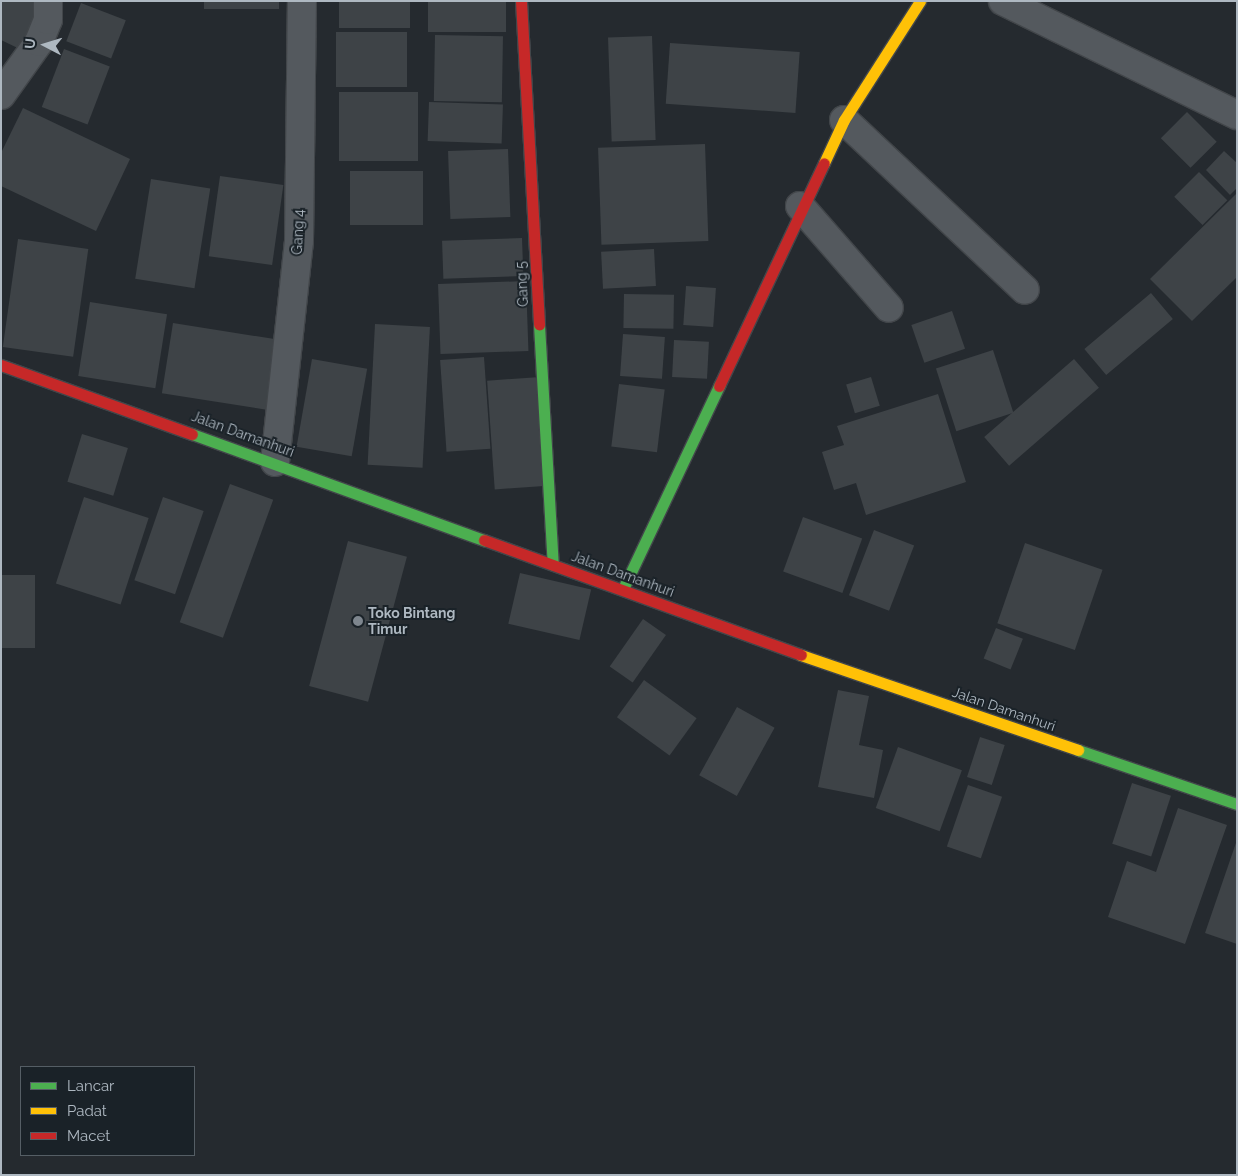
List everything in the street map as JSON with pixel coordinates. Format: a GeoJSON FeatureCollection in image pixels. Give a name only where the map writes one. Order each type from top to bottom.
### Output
{"type":"FeatureCollection","features":[{"type":"Feature","properties":{"kind":"street"},"geometry":{"type":"LineString","coordinates":[[1,95],[39,42],[48,20],[48,1]]}},
{"type":"Feature","properties":{"kind":"street","name":"Gang 4"},"geometry":{"type":"LineString","coordinates":[[275,462],[299,241],[302,1]]}},
{"type":"Feature","properties":{"kind":"street","name":"Gang 5"},"geometry":{"type":"LineString","coordinates":[[521,1],[553,565]]}},
{"type":"Feature","properties":{"kind":"street"},"geometry":{"type":"LineString","coordinates":[[623,589],[800,206],[844,120],[920,1]]}},
{"type":"Feature","properties":{"kind":"street"},"geometry":{"type":"LineString","coordinates":[[1003,1],[1237,115]]}},
{"type":"Feature","properties":{"kind":"street"},"geometry":{"type":"LineString","coordinates":[[844,120],[1025,290]]}},
{"type":"Feature","properties":{"kind":"street"},"geometry":{"type":"LineString","coordinates":[[800,206],[889,308]]}},
{"type":"Feature","properties":{"kind":"street","name":"Jalan Damanhuri"},"geometry":{"type":"LineString","coordinates":[[1,365],[275,462],[553,565],[1237,804]]}},
{"type":"Feature","properties":{"kind":"building"},"geometry":{"type":"Polygon","coordinates":[[[1,1],[35,1],[47,7],[26,52],[1,40],[1,1]]]}},
{"type":"Feature","properties":{"kind":"building"},"geometry":{"type":"Polygon","coordinates":[[[204,1],[279,1],[279,9],[204,9],[204,1]]]}},
{"type":"Feature","properties":{"kind":"building"},"geometry":{"type":"Polygon","coordinates":[[[339,1],[410,1],[410,28],[339,28],[339,1]]]}},
{"type":"Feature","properties":{"kind":"building"},"geometry":{"type":"Polygon","coordinates":[[[428,1],[506,1],[506,32],[428,32],[428,1]]]}},
{"type":"Feature","properties":{"kind":"building"},"geometry":{"type":"Polygon","coordinates":[[[81,3],[126,20],[111,58],[66,41],[81,3]]]}},
{"type":"Feature","properties":{"kind":"building"},"geometry":{"type":"Polygon","coordinates":[[[336,32],[407,32],[407,87],[336,87],[336,32]]]}},
{"type":"Feature","properties":{"kind":"building"},"geometry":{"type":"Polygon","coordinates":[[[435,35],[503,36],[502,102],[434,101],[435,35]]]}},
{"type":"Feature","properties":{"kind":"building"},"geometry":{"type":"Polygon","coordinates":[[[652,36],[656,140],[612,141],[608,38],[652,36]]]}},
{"type":"Feature","properties":{"kind":"building"},"geometry":{"type":"Polygon","coordinates":[[[670,43],[800,52],[795,113],[666,104],[670,43]]]}},
{"type":"Feature","properties":{"kind":"building"},"geometry":{"type":"Polygon","coordinates":[[[64,49],[110,67],[88,124],[42,107],[64,49]]]}},
{"type":"Feature","properties":{"kind":"building"},"geometry":{"type":"Polygon","coordinates":[[[339,92],[418,92],[418,161],[339,161],[339,92]]]}},
{"type":"Feature","properties":{"kind":"building"},"geometry":{"type":"Polygon","coordinates":[[[429,102],[503,105],[502,144],[428,141],[429,102]]]}},
{"type":"Feature","properties":{"kind":"building"},"geometry":{"type":"Polygon","coordinates":[[[23,108],[130,159],[96,231],[1,186],[1,153],[23,108]]]}},
{"type":"Feature","properties":{"kind":"building"},"geometry":{"type":"Polygon","coordinates":[[[1187,112],[1217,142],[1191,168],[1161,138],[1187,112]]]}},
{"type":"Feature","properties":{"kind":"building"},"geometry":{"type":"Polygon","coordinates":[[[705,144],[708,241],[601,245],[598,148],[705,144]]]}},
{"type":"Feature","properties":{"kind":"building"},"geometry":{"type":"Polygon","coordinates":[[[508,149],[510,217],[450,219],[448,151],[508,149]]]}},
{"type":"Feature","properties":{"kind":"building"},"geometry":{"type":"Polygon","coordinates":[[[1224,151],[1237,163],[1237,188],[1230,195],[1206,170],[1224,151]]]}},
{"type":"Feature","properties":{"kind":"building"},"geometry":{"type":"Polygon","coordinates":[[[350,171],[423,171],[423,225],[350,225],[350,171]]]}},
{"type":"Feature","properties":{"kind":"building"},"geometry":{"type":"Polygon","coordinates":[[[1199,172],[1227,200],[1203,225],[1174,197],[1199,172]]]}},
{"type":"Feature","properties":{"kind":"building"},"geometry":{"type":"Polygon","coordinates":[[[220,176],[283,185],[272,265],[209,256],[220,176]]]}},
{"type":"Feature","properties":{"kind":"building"},"geometry":{"type":"Polygon","coordinates":[[[151,179],[210,188],[194,288],[135,279],[151,179]]]}},
{"type":"Feature","properties":{"kind":"building"},"geometry":{"type":"Polygon","coordinates":[[[1237,193],[1237,277],[1192,321],[1150,279],[1237,193]]]}},
{"type":"Feature","properties":{"kind":"building"},"geometry":{"type":"Polygon","coordinates":[[[522,238],[523,276],[443,279],[442,241],[522,238]]]}},
{"type":"Feature","properties":{"kind":"building"},"geometry":{"type":"Polygon","coordinates":[[[18,239],[88,249],[73,357],[3,347],[18,239]]]}},
{"type":"Feature","properties":{"kind":"building"},"geometry":{"type":"Polygon","coordinates":[[[654,249],[656,286],[603,289],[601,252],[654,249]]]}},
{"type":"Feature","properties":{"kind":"building"},"geometry":{"type":"Polygon","coordinates":[[[526,281],[528,351],[440,354],[438,284],[526,281]]]}},
{"type":"Feature","properties":{"kind":"building"},"geometry":{"type":"Polygon","coordinates":[[[686,286],[716,288],[713,327],[683,325],[686,286]]]}},
{"type":"Feature","properties":{"kind":"building"},"geometry":{"type":"Polygon","coordinates":[[[1151,293],[1173,319],[1106,375],[1084,349],[1151,293]]]}},
{"type":"Feature","properties":{"kind":"building"},"geometry":{"type":"Polygon","coordinates":[[[624,294],[674,295],[673,329],[623,328],[624,294]]]}},
{"type":"Feature","properties":{"kind":"building"},"geometry":{"type":"Polygon","coordinates":[[[90,302],[167,314],[155,388],[78,376],[90,302]]]}},
{"type":"Feature","properties":{"kind":"building"},"geometry":{"type":"Polygon","coordinates":[[[952,311],[965,349],[924,363],[911,325],[952,311]]]}},
{"type":"Feature","properties":{"kind":"building"},"geometry":{"type":"Polygon","coordinates":[[[173,323],[278,340],[267,410],[162,393],[173,323]]]}},
{"type":"Feature","properties":{"kind":"building"},"geometry":{"type":"Polygon","coordinates":[[[375,324],[430,327],[423,468],[368,465],[375,324]]]}},
{"type":"Feature","properties":{"kind":"building"},"geometry":{"type":"Polygon","coordinates":[[[623,334],[665,337],[662,379],[620,376],[623,334]]]}},
{"type":"Feature","properties":{"kind":"building"},"geometry":{"type":"Polygon","coordinates":[[[674,340],[709,342],[707,379],[672,377],[674,340]]]}},
{"type":"Feature","properties":{"kind":"building"},"geometry":{"type":"Polygon","coordinates":[[[993,350],[1013,413],[956,431],[936,369],[993,350]]]}},
{"type":"Feature","properties":{"kind":"building"},"geometry":{"type":"Polygon","coordinates":[[[484,357],[490,449],[447,452],[440,360],[484,357]]]}},
{"type":"Feature","properties":{"kind":"building"},"geometry":{"type":"Polygon","coordinates":[[[312,359],[367,369],[352,456],[297,447],[312,359]]]}},
{"type":"Feature","properties":{"kind":"building"},"geometry":{"type":"Polygon","coordinates":[[[1074,359],[1099,388],[1009,466],[984,437],[1074,359]]]}},
{"type":"Feature","properties":{"kind":"building"},"geometry":{"type":"Polygon","coordinates":[[[540,377],[548,486],[495,489],[487,381],[540,377]]]}},
{"type":"Feature","properties":{"kind":"building"},"geometry":{"type":"Polygon","coordinates":[[[871,377],[880,406],[855,413],[846,385],[871,377]]]}},
{"type":"Feature","properties":{"kind":"building"},"geometry":{"type":"Polygon","coordinates":[[[619,384],[665,390],[657,452],[611,447],[619,384]]]}},
{"type":"Feature","properties":{"kind":"building"},"geometry":{"type":"Polygon","coordinates":[[[938,394],[966,482],[866,515],[856,483],[834,490],[822,452],[844,445],[837,426],[938,394]]]}},
{"type":"Feature","properties":{"kind":"building"},"geometry":{"type":"Polygon","coordinates":[[[82,434],[128,448],[113,496],[67,482],[82,434]]]}},
{"type":"Feature","properties":{"kind":"building"},"geometry":{"type":"Polygon","coordinates":[[[230,484],[273,500],[223,638],[180,622],[230,484]]]}},
{"type":"Feature","properties":{"kind":"building"},"geometry":{"type":"Polygon","coordinates":[[[84,497],[149,518],[121,605],[56,584],[84,497]]]}},
{"type":"Feature","properties":{"kind":"building"},"geometry":{"type":"Polygon","coordinates":[[[163,497],[204,511],[175,594],[134,580],[163,497]]]}},
{"type":"Feature","properties":{"kind":"building"},"geometry":{"type":"Polygon","coordinates":[[[803,517],[862,539],[842,593],[783,572],[803,517]]]}},
{"type":"Feature","properties":{"kind":"building"},"geometry":{"type":"Polygon","coordinates":[[[874,530],[914,545],[889,611],[849,595],[874,530]]]}},
{"type":"Feature","properties":{"kind":"building","name":"Toko Bintang Timur"},"geometry":{"type":"Polygon","coordinates":[[[348,541],[407,557],[368,702],[309,686],[348,541]]]}},
{"type":"Feature","properties":{"kind":"building"},"geometry":{"type":"Polygon","coordinates":[[[1025,543],[1103,570],[1075,650],[997,623],[1025,543]]]}},
{"type":"Feature","properties":{"kind":"building"},"geometry":{"type":"Polygon","coordinates":[[[520,573],[591,589],[579,640],[508,624],[520,573]]]}},
{"type":"Feature","properties":{"kind":"building"},"geometry":{"type":"Polygon","coordinates":[[[1,575],[35,575],[35,648],[1,648],[1,575]]]}},
{"type":"Feature","properties":{"kind":"building"},"geometry":{"type":"Polygon","coordinates":[[[643,619],[666,635],[633,683],[610,667],[643,619]]]}},
{"type":"Feature","properties":{"kind":"building"},"geometry":{"type":"Polygon","coordinates":[[[996,628],[1023,639],[1011,669],[984,659],[996,628]]]}},
{"type":"Feature","properties":{"kind":"building"},"geometry":{"type":"Polygon","coordinates":[[[644,680],[697,718],[670,755],[617,717],[644,680]]]}},
{"type":"Feature","properties":{"kind":"building"},"geometry":{"type":"Polygon","coordinates":[[[838,690],[869,696],[859,745],[883,750],[874,798],[818,787],[838,690]]]}},
{"type":"Feature","properties":{"kind":"building"},"geometry":{"type":"Polygon","coordinates":[[[737,707],[775,728],[737,796],[699,775],[737,707]]]}},
{"type":"Feature","properties":{"kind":"building"},"geometry":{"type":"Polygon","coordinates":[[[980,737],[1005,745],[992,785],[967,777],[980,737]]]}},
{"type":"Feature","properties":{"kind":"building"},"geometry":{"type":"Polygon","coordinates":[[[898,747],[962,770],[940,831],[876,808],[898,747]]]}},
{"type":"Feature","properties":{"kind":"building"},"geometry":{"type":"Polygon","coordinates":[[[1132,783],[1171,796],[1151,857],[1112,844],[1132,783]]]}},
{"type":"Feature","properties":{"kind":"building"},"geometry":{"type":"Polygon","coordinates":[[[968,785],[1002,797],[981,858],[947,846],[968,785]]]}},
{"type":"Feature","properties":{"kind":"building"},"geometry":{"type":"Polygon","coordinates":[[[1178,808],[1227,825],[1185,944],[1108,917],[1127,861],[1156,872],[1178,808]]]}},
{"type":"Feature","properties":{"kind":"building"},"geometry":{"type":"Polygon","coordinates":[[[1237,840],[1237,944],[1205,933],[1237,840]]]}},
{"type":"Feature","properties":{"kind":"traffic: fast"},"geometry":{"type":"LineString","coordinates":[[539,325],[553,565]]}},
{"type":"Feature","properties":{"kind":"traffic: fast"},"geometry":{"type":"LineString","coordinates":[[623,589],[719,386]]}},
{"type":"Feature","properties":{"kind":"traffic: fast"},"geometry":{"type":"LineString","coordinates":[[192,434],[484,540]]}},
{"type":"Feature","properties":{"kind":"traffic: fast"},"geometry":{"type":"LineString","coordinates":[[1078,750],[1237,804]]}},
{"type":"Feature","properties":{"kind":"traffic: slow"},"geometry":{"type":"LineString","coordinates":[[824,163],[844,120],[920,1]]}},
{"type":"Feature","properties":{"kind":"traffic: slow"},"geometry":{"type":"LineString","coordinates":[[801,655],[1078,750]]}},
{"type":"Feature","properties":{"kind":"traffic: jam"},"geometry":{"type":"LineString","coordinates":[[521,1],[539,325]]}},
{"type":"Feature","properties":{"kind":"traffic: jam"},"geometry":{"type":"LineString","coordinates":[[719,386],[824,163]]}},
{"type":"Feature","properties":{"kind":"traffic: jam"},"geometry":{"type":"LineString","coordinates":[[1,365],[192,434]]}},
{"type":"Feature","properties":{"kind":"traffic: jam"},"geometry":{"type":"LineString","coordinates":[[484,540],[801,655]]}},
{"type":"Feature","properties":{"kind":"place","name":"Toko Bintang Timur"},"geometry":{"type":"Point","coordinates":[358,621]}}]}
